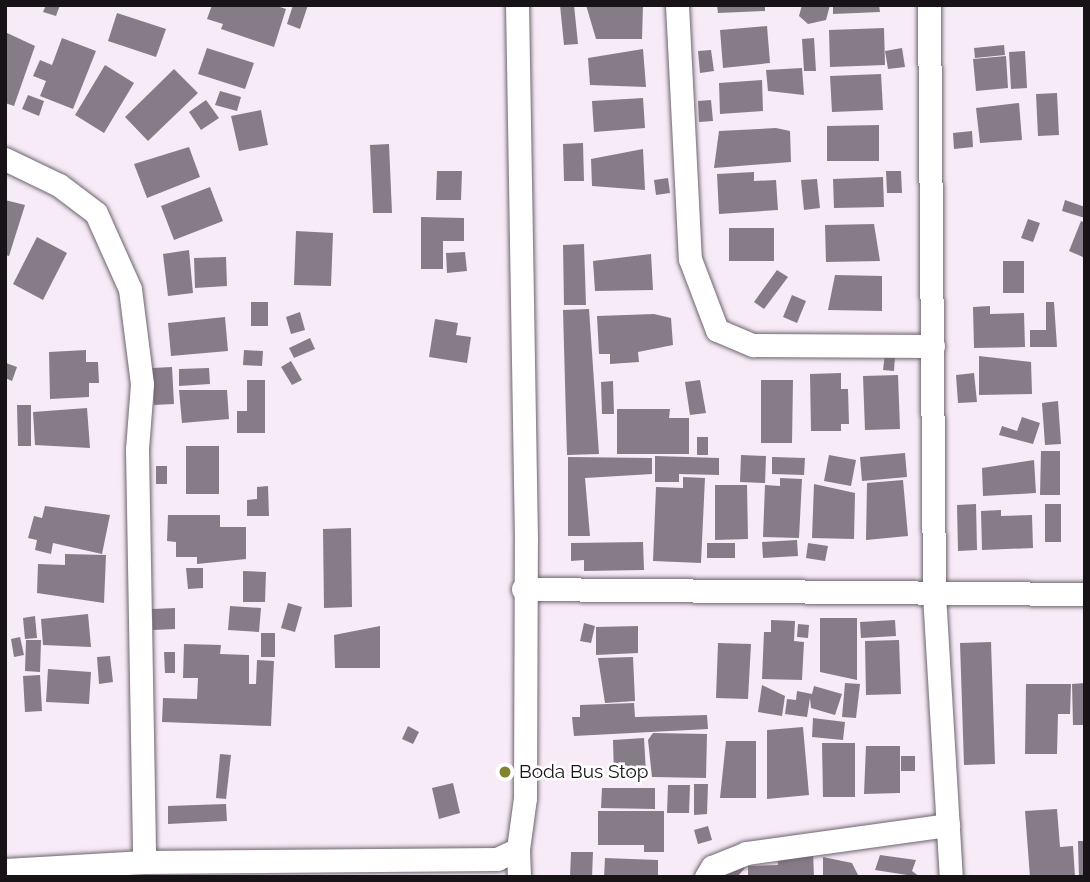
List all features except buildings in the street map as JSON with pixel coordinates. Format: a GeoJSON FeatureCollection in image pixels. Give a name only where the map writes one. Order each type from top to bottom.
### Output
{"type":"FeatureCollection","features":[{"type":"Feature","properties":{"kind":"street"},"geometry":{"type":"LineString","coordinates":[[517,5],[525,798],[518,849],[519,877]]}},
{"type":"Feature","properties":{"kind":"street"},"geometry":{"type":"LineString","coordinates":[[677,5],[690,259],[717,330],[753,345],[933,346]]}},
{"type":"Feature","properties":{"kind":"street"},"geometry":{"type":"LineString","coordinates":[[929,5],[934,594],[951,877]]}},
{"type":"Feature","properties":{"kind":"street"},"geometry":{"type":"LineString","coordinates":[[5,159],[59,185],[96,213],[130,289],[142,384],[137,449],[128,868]]}},
{"type":"Feature","properties":{"kind":"street"},"geometry":{"type":"LineString","coordinates":[[523,589],[1085,594]]}},
{"type":"Feature","properties":{"kind":"street"},"geometry":{"type":"LineString","coordinates":[[706,877],[712,867],[746,853],[948,825]]}},
{"type":"Feature","properties":{"kind":"street"},"geometry":{"type":"LineString","coordinates":[[5,870],[483,860],[518,849]]}},
{"type":"Feature","properties":{"kind":"place","name":"Boda Bus Stop"},"geometry":{"type":"Point","coordinates":[505,772]}}]}
